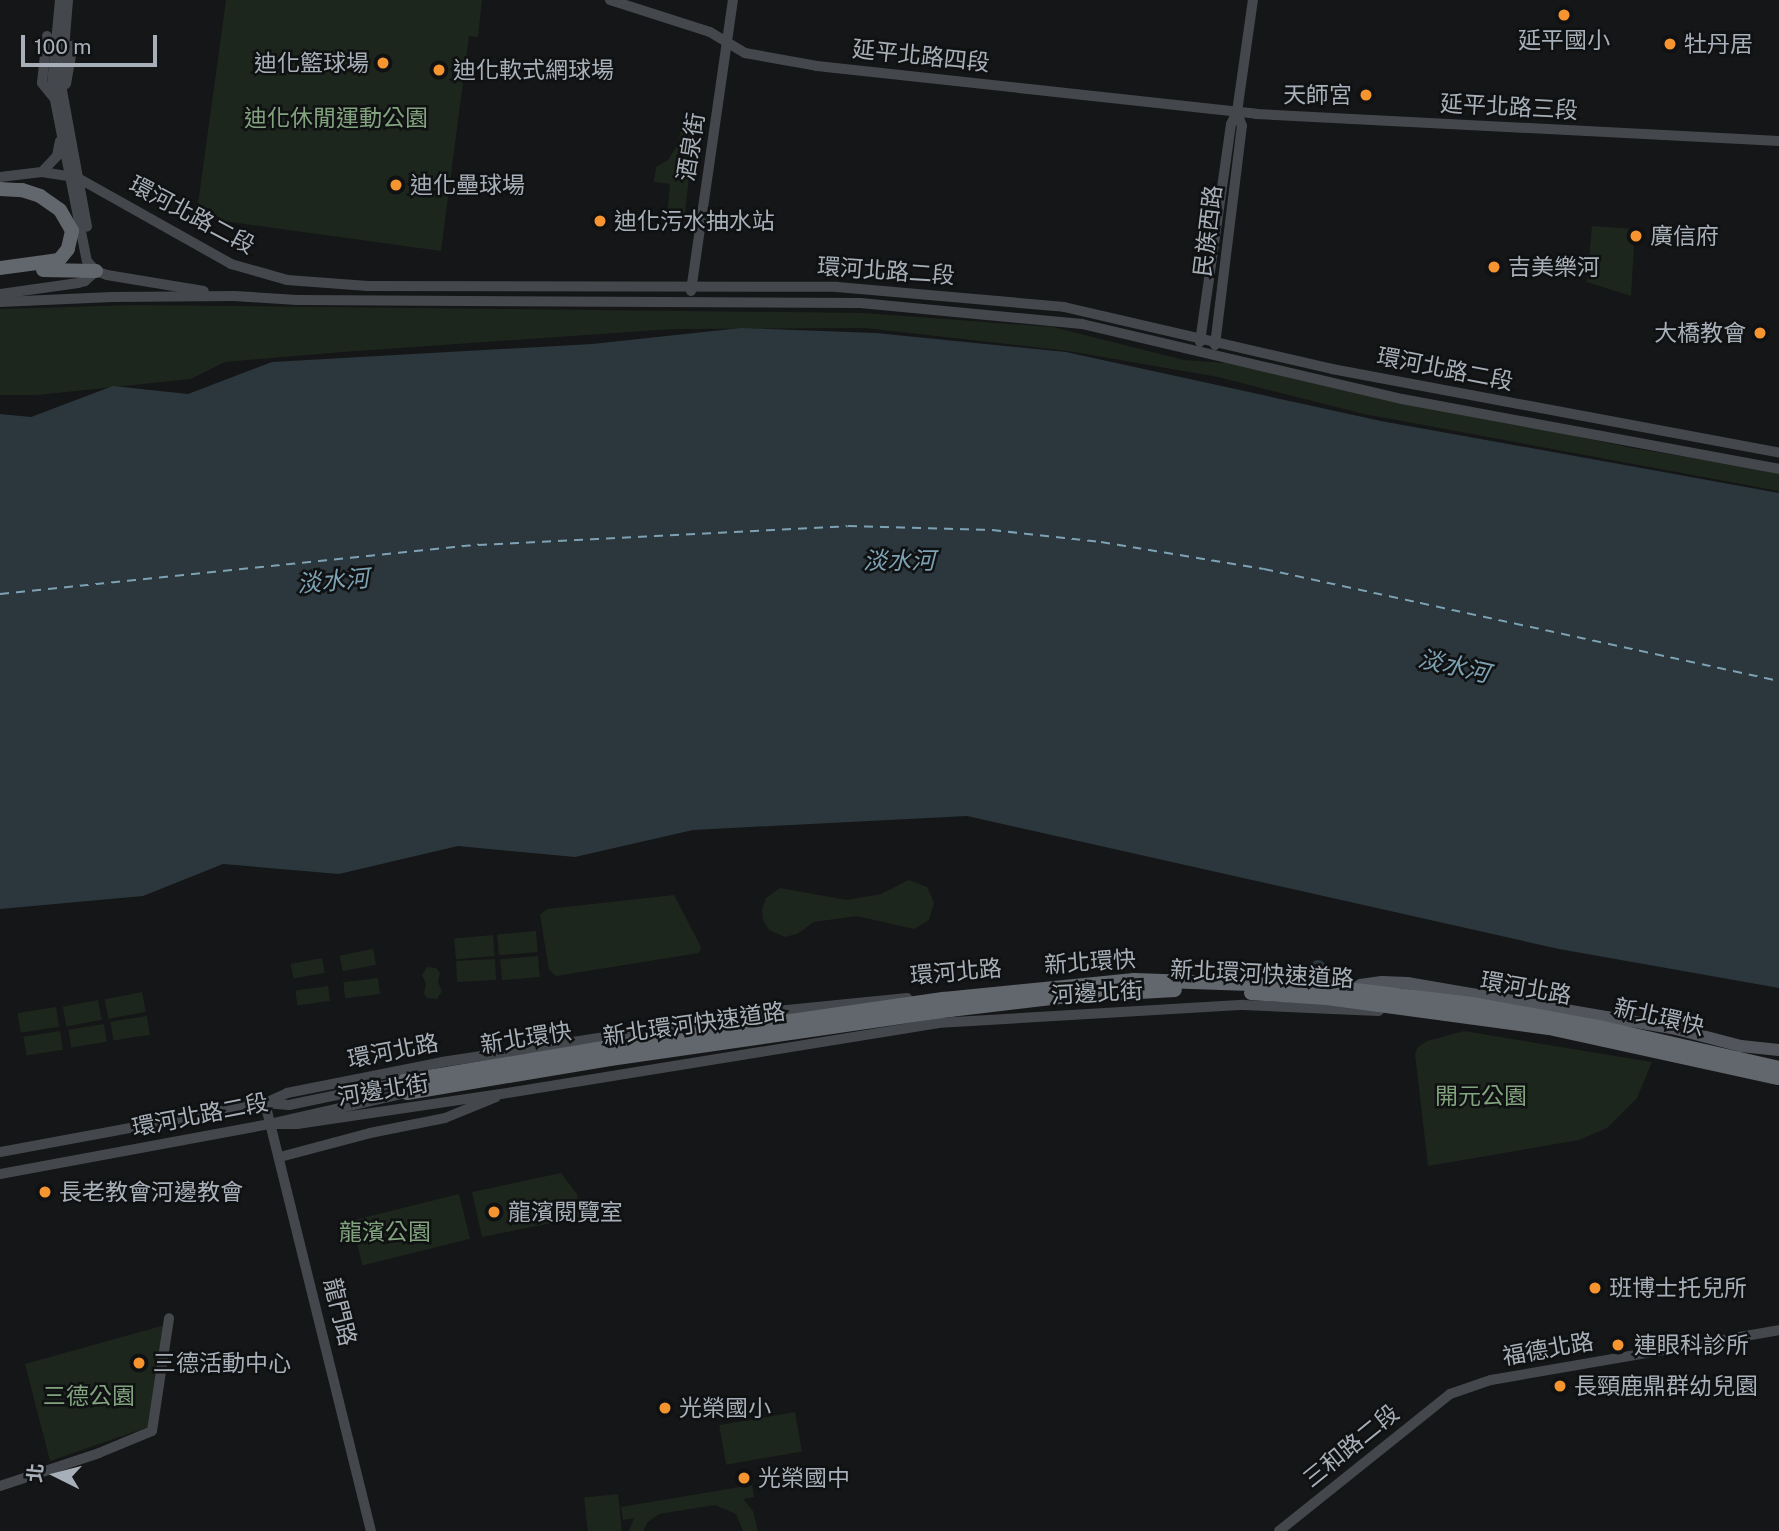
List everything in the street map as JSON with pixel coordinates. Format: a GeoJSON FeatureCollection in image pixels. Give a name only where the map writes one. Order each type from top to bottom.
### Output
{"type":"FeatureCollection","features":[{"type":"Feature","properties":{"kind":"highway"},"geometry":{"type":"LineString","coordinates":[[0,189],[40,196],[60,210],[72,231],[68,249],[59,260],[0,268]]}},
{"type":"Feature","properties":{"kind":"highway"},"geometry":{"type":"LineString","coordinates":[[0,268],[96,271]]}},
{"type":"Feature","properties":{"kind":"highway","name":"新北環快"},"geometry":{"type":"LineString","coordinates":[[405,1087],[603,1048],[944,999],[1134,981],[1330,987],[1472,1004],[1599,1027],[1779,1066]]}},
{"type":"Feature","properties":{"kind":"highway","name":"新北環河快速道路"},"geometry":{"type":"LineString","coordinates":[[405,1087],[936,1011],[1070,996],[1178,990],[1327,998],[1484,1018],[1601,1038],[1779,1080]]}},
{"type":"Feature","properties":{"kind":"main road"},"geometry":{"type":"LineString","coordinates":[[1353,986],[1382,982],[1407,983],[1676,1030],[1741,1046],[1779,1050]]}},
{"type":"Feature","properties":{"kind":"street"},"geometry":{"type":"LineString","coordinates":[[60,0],[51,73],[59,98],[74,177]]}},
{"type":"Feature","properties":{"kind":"street"},"geometry":{"type":"LineString","coordinates":[[42,172],[59,152],[59,98],[68,0]]}},
{"type":"Feature","properties":{"kind":"street","name":"延平北路四段"},"geometry":{"type":"LineString","coordinates":[[610,0],[669,18],[728,41],[745,52],[817,66],[1237,112]]}},
{"type":"Feature","properties":{"kind":"street","name":"酒泉街"},"geometry":{"type":"LineString","coordinates":[[691,301],[733,0]]}},
{"type":"Feature","properties":{"kind":"street","name":"民族西路"},"geometry":{"type":"LineString","coordinates":[[1198,352],[1231,124],[1237,112],[1252,0]]}},
{"type":"Feature","properties":{"kind":"street"},"geometry":{"type":"LineString","coordinates":[[47,36],[42,83],[59,98]]}},
{"type":"Feature","properties":{"kind":"street"},"geometry":{"type":"LineString","coordinates":[[59,98],[73,46]]}},
{"type":"Feature","properties":{"kind":"street","name":"民族西路"},"geometry":{"type":"LineString","coordinates":[[1213,355],[1242,126],[1237,112]]}},
{"type":"Feature","properties":{"kind":"street","name":"延平北路三段"},"geometry":{"type":"LineString","coordinates":[[1237,112],[1779,141]]}},
{"type":"Feature","properties":{"kind":"street"},"geometry":{"type":"LineString","coordinates":[[60,125],[96,271]]}},
{"type":"Feature","properties":{"kind":"street","name":"環河北路二段"},"geometry":{"type":"LineString","coordinates":[[0,177],[42,172],[74,177],[231,264],[287,280],[368,286],[877,289],[1064,307],[1434,390],[1779,453]]}},
{"type":"Feature","properties":{"kind":"street"},"geometry":{"type":"LineString","coordinates":[[0,294],[78,283],[96,271],[234,296]]}},
{"type":"Feature","properties":{"kind":"street","name":"環河北路二段"},"geometry":{"type":"LineString","coordinates":[[0,302],[112,297],[234,296],[311,300],[860,303],[1082,324],[1402,399],[1779,469]]}},
{"type":"Feature","properties":{"kind":"street","name":"環河北路"},"geometry":{"type":"LineString","coordinates":[[265,1103],[287,1093],[442,1062],[766,1012],[1113,980],[1213,980],[1353,986],[1505,1004],[1779,1066]]}},
{"type":"Feature","properties":{"kind":"street","name":"河邊北街"},"geometry":{"type":"LineString","coordinates":[[270,1124],[297,1124],[501,1094],[937,1023],[1243,1004],[1403,1013],[1476,1022],[1660,1055],[1779,1080]]}},
{"type":"Feature","properties":{"kind":"street","name":"環河北路二段"},"geometry":{"type":"LineString","coordinates":[[0,1152],[265,1103],[289,1105],[405,1087]]}},
{"type":"Feature","properties":{"kind":"street","name":"環河北路二段"},"geometry":{"type":"LineString","coordinates":[[0,1174],[270,1124],[405,1087]]}},
{"type":"Feature","properties":{"kind":"street","name":"河邊北街"},"geometry":{"type":"LineString","coordinates":[[280,1157],[370,1133],[445,1118],[482,1105],[501,1094]]}},
{"type":"Feature","properties":{"kind":"street","name":"龍門路"},"geometry":{"type":"LineString","coordinates":[[265,1103],[371,1531]]}},
{"type":"Feature","properties":{"kind":"street"},"geometry":{"type":"LineString","coordinates":[[0,1486],[152,1432],[169,1318]]}},
{"type":"Feature","properties":{"kind":"street","name":"福德北路"},"geometry":{"type":"LineString","coordinates":[[1450,1394],[1491,1381],[1779,1330]]}},
{"type":"Feature","properties":{"kind":"street","name":"三和路二段"},"geometry":{"type":"LineString","coordinates":[[1279,1531],[1450,1394]]}},
{"type":"Feature","properties":{"kind":"green space","name":"迪化休閒運動公園"},"geometry":{"type":"Polygon","coordinates":[[[226,0],[482,0],[478,37],[469,36],[441,251],[202,218],[197,211],[226,0]]]}},
{"type":"Feature","properties":{"kind":"green space"},"geometry":{"type":"Polygon","coordinates":[[[692,112],[696,117],[684,220],[667,219],[670,184],[654,182],[656,167],[668,160],[679,142],[683,114],[692,112]]]}},
{"type":"Feature","properties":{"kind":"green space"},"geometry":{"type":"Polygon","coordinates":[[[1592,226],[1635,229],[1631,296],[1587,282],[1592,226]]]}},
{"type":"Feature","properties":{"kind":"green space"},"geometry":{"type":"Polygon","coordinates":[[[136,305],[865,313],[1053,327],[1184,360],[1225,363],[1632,448],[1779,472],[1779,491],[1364,414],[1218,377],[1068,351],[865,328],[672,329],[343,352],[225,362],[191,379],[37,395],[0,395],[0,309],[136,305]]]}},
{"type":"Feature","properties":{"kind":"green space"},"geometry":{"type":"Polygon","coordinates":[[[909,880],[927,887],[934,903],[929,920],[914,929],[857,916],[814,922],[797,934],[785,937],[769,930],[763,920],[762,909],[766,898],[780,888],[847,900],[881,894],[909,880]]]}},
{"type":"Feature","properties":{"kind":"green space"},"geometry":{"type":"Polygon","coordinates":[[[674,895],[701,947],[699,953],[556,976],[549,970],[540,915],[547,909],[674,895]]]}},
{"type":"Feature","properties":{"kind":"green space"},"geometry":{"type":"Polygon","coordinates":[[[536,931],[538,952],[499,955],[497,934],[536,931]]]}},
{"type":"Feature","properties":{"kind":"green space"},"geometry":{"type":"Polygon","coordinates":[[[493,935],[495,956],[456,959],[454,938],[493,935]]]}},
{"type":"Feature","properties":{"kind":"green space"},"geometry":{"type":"Polygon","coordinates":[[[373,949],[376,965],[343,971],[340,955],[373,949]]]}},
{"type":"Feature","properties":{"kind":"green space"},"geometry":{"type":"Polygon","coordinates":[[[538,956],[540,977],[502,980],[500,959],[538,956]]]}},
{"type":"Feature","properties":{"kind":"green space"},"geometry":{"type":"Polygon","coordinates":[[[322,958],[325,973],[293,979],[291,964],[322,958]]]}},
{"type":"Feature","properties":{"kind":"green space"},"geometry":{"type":"Polygon","coordinates":[[[495,959],[496,980],[457,982],[456,961],[495,959]]]}},
{"type":"Feature","properties":{"kind":"green space"},"geometry":{"type":"Polygon","coordinates":[[[427,967],[436,968],[440,973],[438,982],[442,991],[437,999],[427,998],[424,993],[426,984],[422,975],[427,967]]]}},
{"type":"Feature","properties":{"kind":"green space"},"geometry":{"type":"Polygon","coordinates":[[[378,978],[380,994],[345,998],[343,982],[378,978]]]}},
{"type":"Feature","properties":{"kind":"green space"},"geometry":{"type":"Polygon","coordinates":[[[328,986],[330,1001],[297,1005],[295,991],[328,986]]]}},
{"type":"Feature","properties":{"kind":"green space"},"geometry":{"type":"Polygon","coordinates":[[[142,992],[146,1012],[109,1019],[105,999],[142,992]]]}},
{"type":"Feature","properties":{"kind":"green space"},"geometry":{"type":"Polygon","coordinates":[[[98,1000],[102,1020],[66,1027],[63,1007],[98,1000]]]}},
{"type":"Feature","properties":{"kind":"green space"},"geometry":{"type":"Polygon","coordinates":[[[56,1007],[59,1027],[21,1033],[17,1013],[56,1007]]]}},
{"type":"Feature","properties":{"kind":"green space"},"geometry":{"type":"Polygon","coordinates":[[[147,1016],[150,1035],[113,1041],[110,1022],[147,1016]]]}},
{"type":"Feature","properties":{"kind":"green space"},"geometry":{"type":"Polygon","coordinates":[[[104,1024],[107,1042],[71,1047],[68,1030],[104,1024]]]}},
{"type":"Feature","properties":{"kind":"green space"},"geometry":{"type":"Polygon","coordinates":[[[60,1031],[63,1050],[26,1056],[23,1037],[60,1031]]]}},
{"type":"Feature","properties":{"kind":"green space","name":"開元公園"},"geometry":{"type":"Polygon","coordinates":[[[1464,1031],[1652,1062],[1637,1098],[1607,1128],[1579,1140],[1428,1166],[1415,1054],[1418,1047],[1427,1041],[1464,1031]]]}},
{"type":"Feature","properties":{"kind":"green space"},"geometry":{"type":"Polygon","coordinates":[[[561,1173],[577,1194],[582,1217],[482,1237],[472,1192],[561,1173]]]}},
{"type":"Feature","properties":{"kind":"green space","name":"龍濱公園"},"geometry":{"type":"Polygon","coordinates":[[[459,1194],[470,1239],[362,1265],[351,1221],[459,1194]]]}},
{"type":"Feature","properties":{"kind":"green space","name":"三德公園"},"geometry":{"type":"Polygon","coordinates":[[[165,1325],[148,1427],[50,1461],[25,1364],[165,1325]]]}},
{"type":"Feature","properties":{"kind":"green space"},"geometry":{"type":"Polygon","coordinates":[[[795,1412],[802,1451],[726,1465],[719,1425],[795,1412]]]}},
{"type":"Feature","properties":{"kind":"green space"},"geometry":{"type":"Polygon","coordinates":[[[752,1485],[754,1497],[743,1499],[753,1511],[758,1531],[743,1531],[736,1514],[715,1505],[659,1514],[648,1522],[643,1531],[629,1531],[634,1518],[623,1520],[621,1507],[752,1485]]]}},
{"type":"Feature","properties":{"kind":"green space"},"geometry":{"type":"Polygon","coordinates":[[[618,1494],[622,1531],[588,1531],[584,1498],[618,1494]]]}},
{"type":"Feature","properties":{"kind":"water","name":"淡水河"},"geometry":{"type":"Polygon","coordinates":[[[741,328],[876,333],[1066,352],[1381,421],[1779,493],[1779,988],[1559,949],[967,816],[693,830],[575,857],[458,846],[339,874],[223,864],[143,896],[0,909],[0,414],[31,417],[113,386],[188,394],[272,362],[592,344],[741,328]]]}},
{"type":"Feature","properties":{"kind":"water"},"geometry":{"type":"Polygon","coordinates":[[[1318,960],[1326,968],[1318,976],[1310,968],[1318,960]]]}},
{"type":"Feature","properties":{"kind":"ferry route"},"geometry":{"type":"LineString","coordinates":[[0,594],[478,545],[848,526],[992,530],[1101,542],[1264,569],[1779,681]]}},
{"type":"Feature","properties":{"kind":"place","name":"延平國小"},"geometry":{"type":"Point","coordinates":[1564,15]}},
{"type":"Feature","properties":{"kind":"place","name":"牡丹居"},"geometry":{"type":"Point","coordinates":[1670,44]}},
{"type":"Feature","properties":{"kind":"place","name":"迪化籃球場"},"geometry":{"type":"Point","coordinates":[383,63]}},
{"type":"Feature","properties":{"kind":"place","name":"迪化軟式網球場"},"geometry":{"type":"Point","coordinates":[439,70]}},
{"type":"Feature","properties":{"kind":"place","name":"天師宮"},"geometry":{"type":"Point","coordinates":[1366,95]}},
{"type":"Feature","properties":{"kind":"place","name":"迪化壘球場"},"geometry":{"type":"Point","coordinates":[396,185]}},
{"type":"Feature","properties":{"kind":"place","name":"迪化污水抽水站"},"geometry":{"type":"Point","coordinates":[600,221]}},
{"type":"Feature","properties":{"kind":"place","name":"廣信府"},"geometry":{"type":"Point","coordinates":[1636,236]}},
{"type":"Feature","properties":{"kind":"place","name":"吉美樂河"},"geometry":{"type":"Point","coordinates":[1494,267]}},
{"type":"Feature","properties":{"kind":"place","name":"大橋教會"},"geometry":{"type":"Point","coordinates":[1760,333]}},
{"type":"Feature","properties":{"kind":"place","name":"長老教會河邊教會"},"geometry":{"type":"Point","coordinates":[45,1192]}},
{"type":"Feature","properties":{"kind":"place","name":"龍濱閱覽室"},"geometry":{"type":"Point","coordinates":[494,1212]}},
{"type":"Feature","properties":{"kind":"place","name":"班博士托兒所"},"geometry":{"type":"Point","coordinates":[1595,1288]}},
{"type":"Feature","properties":{"kind":"place","name":"連眼科診所"},"geometry":{"type":"Point","coordinates":[1618,1345]}},
{"type":"Feature","properties":{"kind":"place","name":"三德活動中心"},"geometry":{"type":"Point","coordinates":[139,1363]}},
{"type":"Feature","properties":{"kind":"place","name":"長頸鹿鼎群幼兒園"},"geometry":{"type":"Point","coordinates":[1560,1386]}},
{"type":"Feature","properties":{"kind":"place","name":"光榮國小"},"geometry":{"type":"Point","coordinates":[665,1408]}},
{"type":"Feature","properties":{"kind":"place","name":"光榮國中"},"geometry":{"type":"Point","coordinates":[744,1478]}}]}
